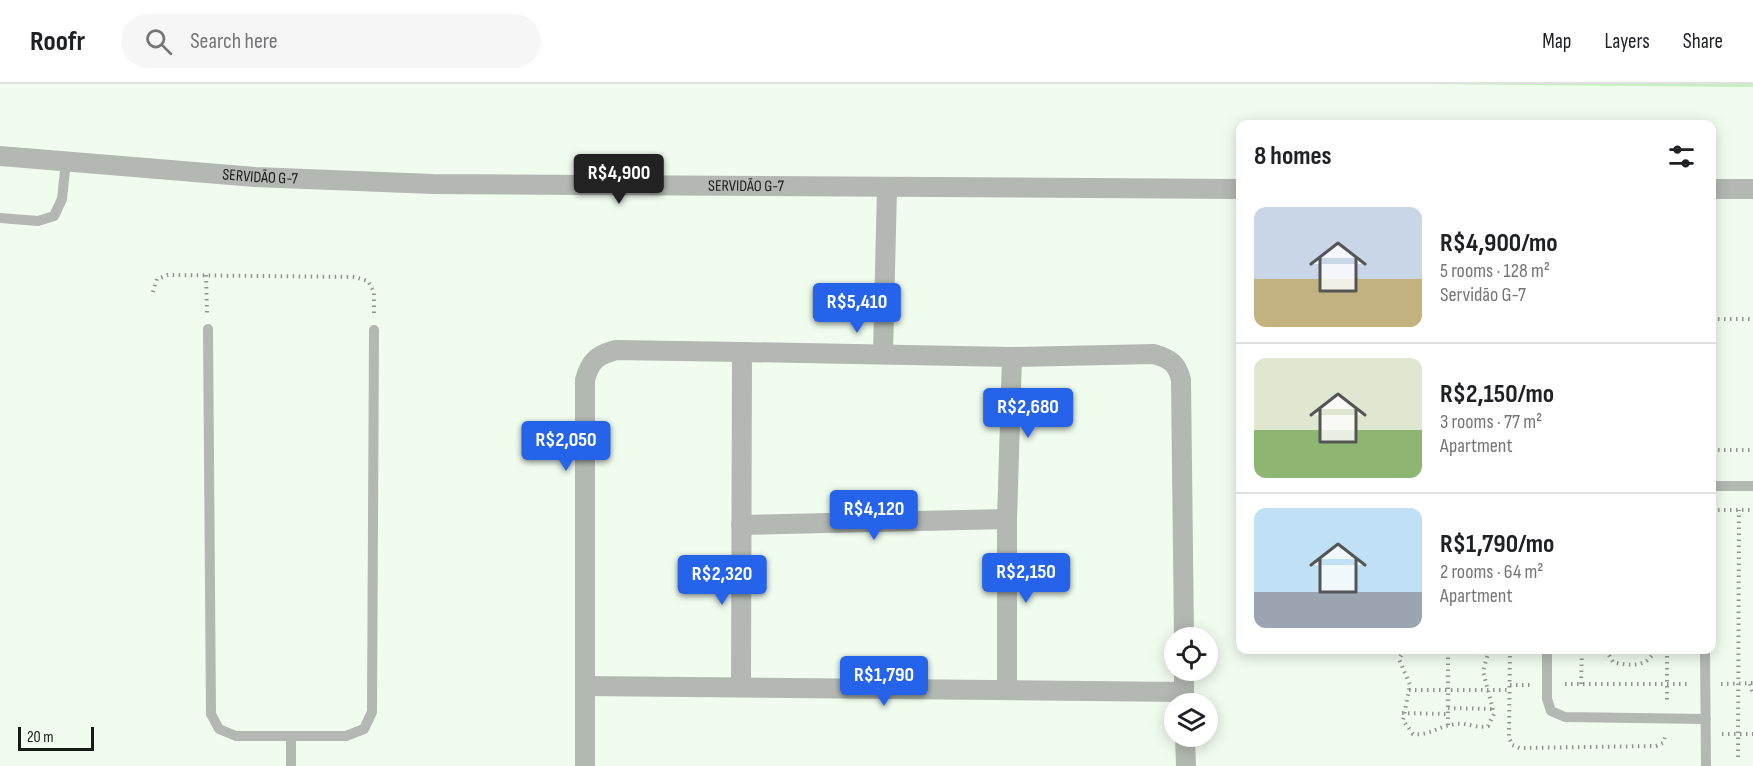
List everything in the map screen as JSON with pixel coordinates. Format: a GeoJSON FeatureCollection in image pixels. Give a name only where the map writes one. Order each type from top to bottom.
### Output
{"type":"FeatureCollection","features":[{"type":"Feature","properties":{"kind":"street","name":"SERVIDÃO G-7"},"geometry":{"type":"LineString","coordinates":[[0,156],[255,177],[433,184],[887,189],[1236,189]]}},
{"type":"Feature","properties":{"kind":"street"},"geometry":{"type":"LineString","coordinates":[[883,353],[887,189]]}},
{"type":"Feature","properties":{"kind":"street"},"geometry":{"type":"LineString","coordinates":[[1716,189],[1753,189]]}},
{"type":"Feature","properties":{"kind":"street"},"geometry":{"type":"LineString","coordinates":[[585,766],[585,380],[589,365],[600,354],[615,351],[883,353],[1012,357],[1154,354],[1169,358],[1178,367],[1181,380],[1184,627]]}},
{"type":"Feature","properties":{"kind":"street"},"geometry":{"type":"LineString","coordinates":[[741,687],[742,352]]}},
{"type":"Feature","properties":{"kind":"street"},"geometry":{"type":"LineString","coordinates":[[1007,689],[1007,519],[1012,357]]}},
{"type":"Feature","properties":{"kind":"street"},"geometry":{"type":"LineString","coordinates":[[741,525],[1007,519]]}},
{"type":"Feature","properties":{"kind":"street"},"geometry":{"type":"LineString","coordinates":[[585,686],[1007,689],[1164,697]]}},
{"type":"Feature","properties":{"kind":"street"},"geometry":{"type":"LineString","coordinates":[[1185,747],[1186,766]]}},
{"type":"Feature","properties":{"kind":"lane"},"geometry":{"type":"LineString","coordinates":[[0,218],[38,221],[54,216],[62,199],[66,161]]}},
{"type":"Feature","properties":{"kind":"lane"},"geometry":{"type":"LineString","coordinates":[[208,329],[211,714],[219,729],[236,736],[291,737],[346,736],[364,729],[372,712],[374,330]]}},
{"type":"Feature","properties":{"kind":"lane"},"geometry":{"type":"LineString","coordinates":[[1716,486],[1753,486]]}},
{"type":"Feature","properties":{"kind":"lane"},"geometry":{"type":"LineString","coordinates":[[1547,654],[1547,685],[1551,711],[1565,717],[1706,719]]}},
{"type":"Feature","properties":{"kind":"lane"},"geometry":{"type":"LineString","coordinates":[[1705,654],[1706,766]]}},
{"type":"Feature","properties":{"kind":"lane"},"geometry":{"type":"LineString","coordinates":[[291,737],[291,766]]}},
{"type":"Feature","properties":{"kind":"path"},"geometry":{"type":"LineString","coordinates":[[153,292],[157,279],[168,275],[354,278],[368,281],[375,292],[374,330]]}},
{"type":"Feature","properties":{"kind":"path"},"geometry":{"type":"LineString","coordinates":[[206,275],[208,329]]}},
{"type":"Feature","properties":{"kind":"path"},"geometry":{"type":"LineString","coordinates":[[1716,319],[1753,319]]}},
{"type":"Feature","properties":{"kind":"path"},"geometry":{"type":"LineString","coordinates":[[1716,450],[1753,450]]}},
{"type":"Feature","properties":{"kind":"path"},"geometry":{"type":"LineString","coordinates":[[1716,510],[1753,510]]}},
{"type":"Feature","properties":{"kind":"path"},"geometry":{"type":"LineString","coordinates":[[1737,757],[1739,510]]}},
{"type":"Feature","properties":{"kind":"path"},"geometry":{"type":"LineString","coordinates":[[1402,654],[1399,659],[1410,685],[1402,713],[1403,720],[1413,734],[1432,733],[1457,723],[1481,728],[1488,726],[1494,714],[1483,671],[1489,654]]}},
{"type":"Feature","properties":{"kind":"path"},"geometry":{"type":"LineString","coordinates":[[1448,654],[1448,725]]}},
{"type":"Feature","properties":{"kind":"path"},"geometry":{"type":"LineString","coordinates":[[1581,684],[1582,654]]}},
{"type":"Feature","properties":{"kind":"path"},"geometry":{"type":"LineString","coordinates":[[1608,654],[1612,662],[1620,664],[1645,663],[1651,659],[1653,654]]}},
{"type":"Feature","properties":{"kind":"path"},"geometry":{"type":"LineString","coordinates":[[1409,690],[1488,690],[1581,684],[1752,684],[1753,694]]}},
{"type":"Feature","properties":{"kind":"path"},"geometry":{"type":"LineString","coordinates":[[1402,713],[1492,709]]}},
{"type":"Feature","properties":{"kind":"path"},"geometry":{"type":"LineString","coordinates":[[1706,734],[1753,734]]}},
{"type":"Feature","properties":{"kind":"green space"},"geometry":{"type":"Polygon","coordinates":[[[1428,84],[1753,84],[1753,87],[1428,84]]]}}]}
